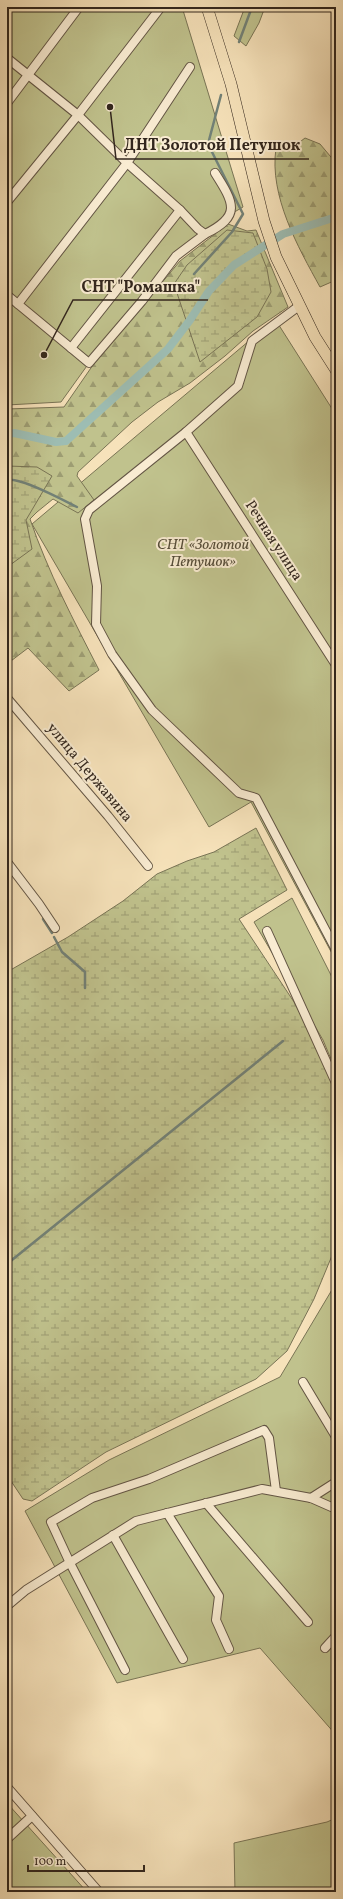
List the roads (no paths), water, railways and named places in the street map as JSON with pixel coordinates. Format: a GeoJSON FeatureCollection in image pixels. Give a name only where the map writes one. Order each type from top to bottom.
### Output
{"type":"FeatureCollection","features":[{"type":"Feature","properties":{"kind":"highway"},"geometry":{"type":"LineString","coordinates":[[207,7],[231,84],[264,221],[276,258],[299,306],[336,370]]}},
{"type":"Feature","properties":{"kind":"street"},"geometry":{"type":"LineString","coordinates":[[7,103],[80,7]]}},
{"type":"Feature","properties":{"kind":"street"},"geometry":{"type":"LineString","coordinates":[[7,202],[78,115],[161,7]]}},
{"type":"Feature","properties":{"kind":"street"},"geometry":{"type":"LineString","coordinates":[[7,58],[28,77],[78,115],[127,163],[205,234]]}},
{"type":"Feature","properties":{"kind":"street"},"geometry":{"type":"LineString","coordinates":[[18,304],[127,163],[190,67]]}},
{"type":"Feature","properties":{"kind":"street"},"geometry":{"type":"LineString","coordinates":[[7,296],[89,363],[142,301],[176,256],[205,234],[227,221],[231,214],[231,203],[225,188],[215,173]]}},
{"type":"Feature","properties":{"kind":"street"},"geometry":{"type":"LineString","coordinates":[[71,348],[180,210]]}},
{"type":"Feature","properties":{"kind":"street"},"geometry":{"type":"LineString","coordinates":[[299,306],[252,340],[238,386],[186,432],[88,510],[85,519],[97,586],[96,624],[112,654],[152,710],[238,793],[256,798],[336,950]]}},
{"type":"Feature","properties":{"kind":"street","name":"Речная улица"},"geometry":{"type":"LineString","coordinates":[[186,432],[336,665]]}},
{"type":"Feature","properties":{"kind":"street","name":"улица Державина"},"geometry":{"type":"LineString","coordinates":[[7,698],[108,816],[148,866]]}},
{"type":"Feature","properties":{"kind":"street"},"geometry":{"type":"LineString","coordinates":[[7,862],[55,928]]}},
{"type":"Feature","properties":{"kind":"street"},"geometry":{"type":"LineString","coordinates":[[267,931],[336,1083]]}},
{"type":"Feature","properties":{"kind":"street"},"geometry":{"type":"LineString","coordinates":[[304,1382],[336,1437]]}},
{"type":"Feature","properties":{"kind":"street"},"geometry":{"type":"LineString","coordinates":[[124,1670],[51,1522],[92,1498],[149,1479],[264,1430],[269,1438],[276,1491]]}},
{"type":"Feature","properties":{"kind":"street"},"geometry":{"type":"LineString","coordinates":[[311,1498],[336,1482]]}},
{"type":"Feature","properties":{"kind":"street"},"geometry":{"type":"LineString","coordinates":[[7,1606],[26,1590],[136,1521],[262,1489],[311,1498],[336,1509]]}},
{"type":"Feature","properties":{"kind":"street"},"geometry":{"type":"LineString","coordinates":[[206,1503],[308,1622]]}},
{"type":"Feature","properties":{"kind":"street"},"geometry":{"type":"LineString","coordinates":[[167,1513],[219,1596],[216,1620],[229,1648]]}},
{"type":"Feature","properties":{"kind":"street"},"geometry":{"type":"LineString","coordinates":[[113,1535],[183,1660]]}},
{"type":"Feature","properties":{"kind":"street"},"geometry":{"type":"LineString","coordinates":[[325,1648],[336,1636]]}},
{"type":"Feature","properties":{"kind":"street"},"geometry":{"type":"LineString","coordinates":[[7,1787],[99,1892]]}},
{"type":"Feature","properties":{"kind":"street"},"geometry":{"type":"LineString","coordinates":[[7,1840],[32,1816]]}},
{"type":"Feature","properties":{"kind":"waterway"},"geometry":{"type":"LineString","coordinates":[[239,42],[252,7]]}},
{"type":"Feature","properties":{"kind":"waterway"},"geometry":{"type":"LineString","coordinates":[[194,274],[232,232],[243,214],[208,144],[221,95]]}},
{"type":"Feature","properties":{"kind":"waterway"},"geometry":{"type":"LineString","coordinates":[[7,435],[14,433],[56,442],[66,441],[168,349],[190,320],[209,291],[234,265],[283,234],[336,217]]}},
{"type":"Feature","properties":{"kind":"waterway"},"geometry":{"type":"LineString","coordinates":[[7,480],[32,485],[77,507]]}},
{"type":"Feature","properties":{"kind":"waterway"},"geometry":{"type":"LineString","coordinates":[[43,919],[52,933]]}},
{"type":"Feature","properties":{"kind":"waterway"},"geometry":{"type":"LineString","coordinates":[[54,937],[62,952],[85,972],[85,988]]}},
{"type":"Feature","properties":{"kind":"waterway"},"geometry":{"type":"LineString","coordinates":[[7,1264],[283,1041]]}},
{"type":"Feature","properties":{"kind":"place","name":"ДНТ Золотой Петушок"},"geometry":{"type":"Point","coordinates":[110,107]}},
{"type":"Feature","properties":{"kind":"place","name":"СНТ \"Ромашка\""},"geometry":{"type":"Point","coordinates":[44,355]}},
{"type":"Feature","properties":{"kind":"park label","name":"СНТ «Золотой Петушок»"},"geometry":{"type":"Point","coordinates":[203,554]}}]}
